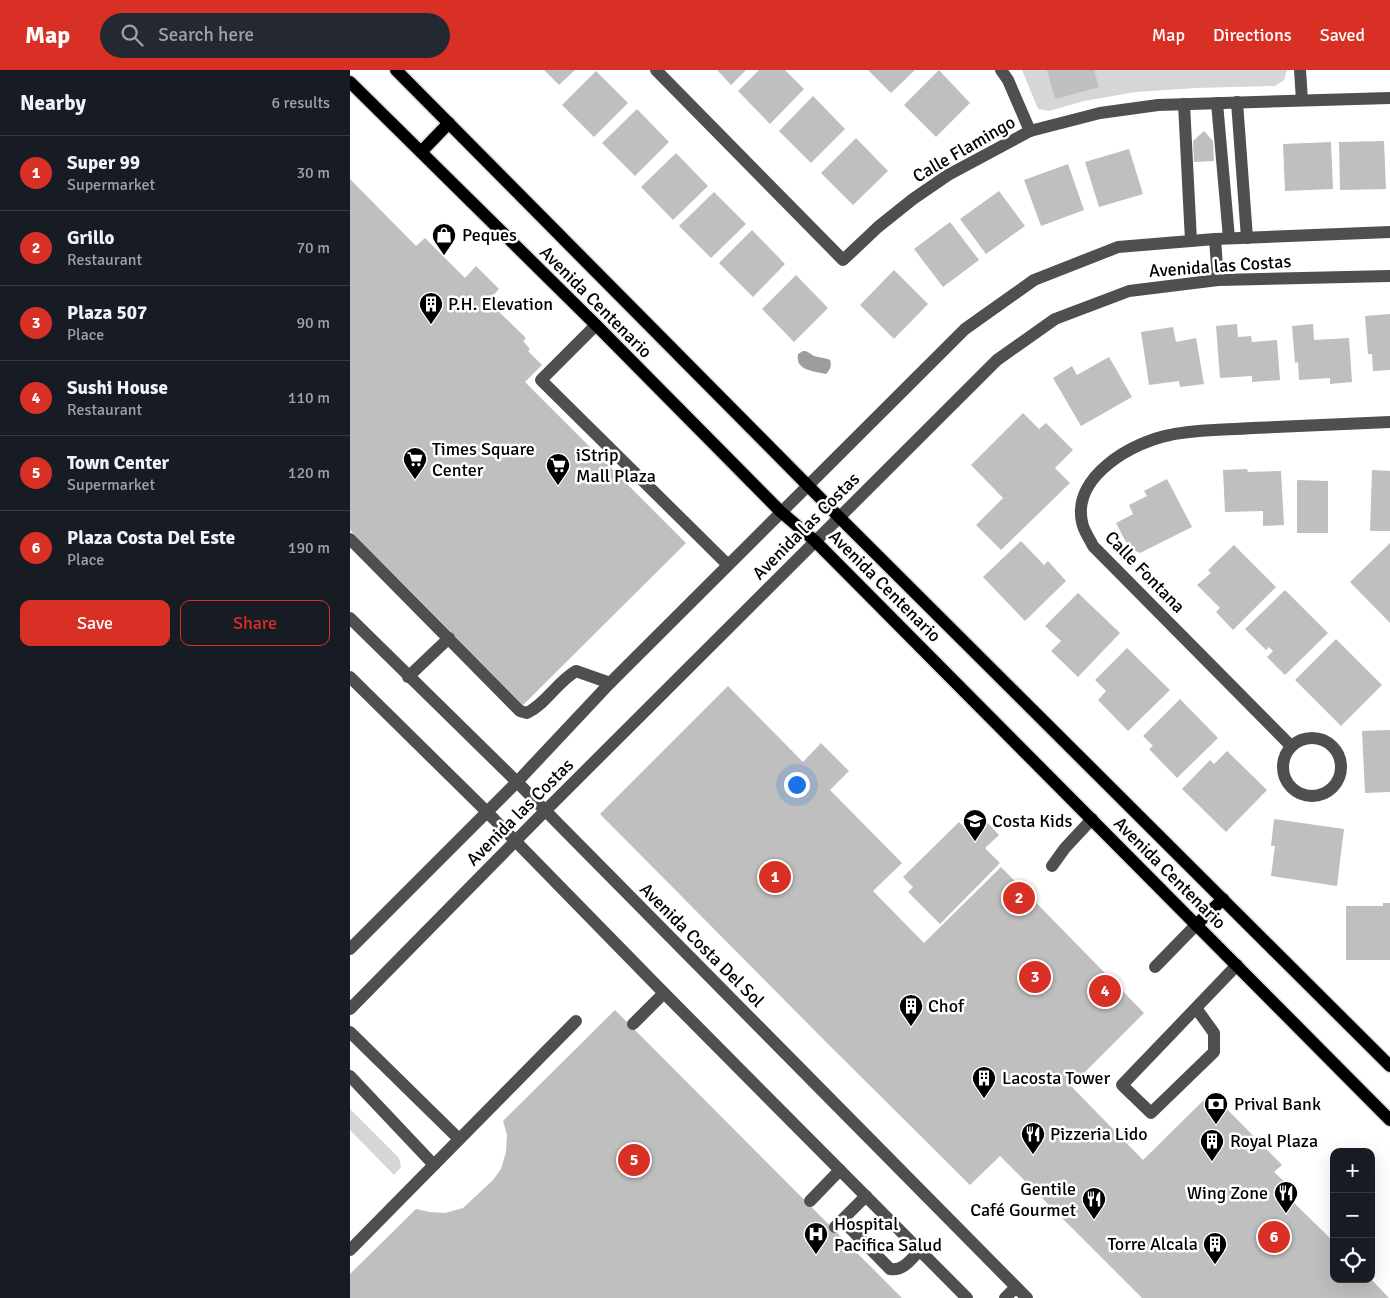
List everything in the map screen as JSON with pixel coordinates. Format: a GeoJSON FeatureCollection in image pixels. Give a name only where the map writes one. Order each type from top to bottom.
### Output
{"type":"FeatureCollection","features":[{"type":"Feature","properties":{"kind":"main road","name":"Avenida Centenario"},"geometry":{"type":"LineString","coordinates":[[396,70],[808,486],[1390,1066]]}},
{"type":"Feature","properties":{"kind":"main road","name":"Avenida Centenario"},"geometry":{"type":"LineString","coordinates":[[350,82],[596,325],[781,512],[815,541],[1390,1120]]}},
{"type":"Feature","properties":{"kind":"main road"},"geometry":{"type":"LineString","coordinates":[[421,152],[449,123]]}},
{"type":"Feature","properties":{"kind":"main road"},"geometry":{"type":"LineString","coordinates":[[1196,925],[1223,899]]}},
{"type":"Feature","properties":{"kind":"street","name":"Calle Flamingo"},"geometry":{"type":"LineString","coordinates":[[656,70],[843,260],[913,198],[948,175],[1030,131],[1100,113],[1158,105],[1390,98]]}},
{"type":"Feature","properties":{"kind":"street"},"geometry":{"type":"LineString","coordinates":[[1001,70],[1008,80],[1030,131]]}},
{"type":"Feature","properties":{"kind":"street"},"geometry":{"type":"LineString","coordinates":[[1300,70],[1302,100]]}},
{"type":"Feature","properties":{"kind":"street"},"geometry":{"type":"LineString","coordinates":[[1236,102],[1246,238]]}},
{"type":"Feature","properties":{"kind":"street"},"geometry":{"type":"LineString","coordinates":[[1217,103],[1229,238]]}},
{"type":"Feature","properties":{"kind":"street"},"geometry":{"type":"LineString","coordinates":[[1184,104],[1191,241]]}},
{"type":"Feature","properties":{"kind":"street","name":"Avenida las Costas"},"geometry":{"type":"LineString","coordinates":[[350,949],[517,782],[610,683],[965,329],[1034,280],[1118,247],[1229,238],[1390,232]]}},
{"type":"Feature","properties":{"kind":"street"},"geometry":{"type":"LineString","coordinates":[[1215,239],[1218,280]]}},
{"type":"Feature","properties":{"kind":"street","name":"Avenida las Costas"},"geometry":{"type":"LineString","coordinates":[[350,1009],[545,811],[997,360],[1056,319],[1130,291],[1218,280],[1390,276]]}},
{"type":"Feature","properties":{"kind":"street"},"geometry":{"type":"LineString","coordinates":[[596,325],[541,380],[728,565]]}},
{"type":"Feature","properties":{"kind":"street","name":"Calle Fontana"},"geometry":{"type":"LineString","coordinates":[[1291,746],[1093,546],[1082,522],[1082,502],[1092,480],[1112,460],[1132,447],[1169,435],[1205,431],[1390,422]]}},
{"type":"Feature","properties":{"kind":"street"},"geometry":{"type":"LineString","coordinates":[[350,539],[520,711],[527,713],[537,708],[565,677],[576,671],[610,683]]}},
{"type":"Feature","properties":{"kind":"street","name":"Avenida Costa Del Sol"},"geometry":{"type":"LineString","coordinates":[[350,618],[517,782],[1027,1298]]}},
{"type":"Feature","properties":{"kind":"street"},"geometry":{"type":"LineString","coordinates":[[408,677],[448,638]]}},
{"type":"Feature","properties":{"kind":"street"},"geometry":{"type":"LineString","coordinates":[[350,677],[487,812],[967,1298]]}},
{"type":"Feature","properties":{"kind":"street"},"geometry":{"type":"LineString","coordinates":[[1318,738],[1334,748],[1339,757],[1339,776],[1335,784],[1328,791],[1319,795],[1309,795],[1300,793],[1292,788],[1283,772],[1283,763],[1291,746],[1299,740],[1318,738]]}},
{"type":"Feature","properties":{"kind":"street"},"geometry":{"type":"LineString","coordinates":[[1052,866],[1065,848],[1092,819]]}},
{"type":"Feature","properties":{"kind":"street"},"geometry":{"type":"LineString","coordinates":[[1155,967],[1196,925]]}},
{"type":"Feature","properties":{"kind":"street"},"geometry":{"type":"LineString","coordinates":[[1196,1008],[1214,1033],[1214,1052],[1151,1113],[1122,1085],[1237,965]]}},
{"type":"Feature","properties":{"kind":"street"},"geometry":{"type":"LineString","coordinates":[[633,1024],[664,993]]}},
{"type":"Feature","properties":{"kind":"street"},"geometry":{"type":"LineString","coordinates":[[350,1250],[576,1021]]}},
{"type":"Feature","properties":{"kind":"street"},"geometry":{"type":"LineString","coordinates":[[350,1032],[459,1139]]}},
{"type":"Feature","properties":{"kind":"street"},"geometry":{"type":"LineString","coordinates":[[350,1076],[434,1165]]}},
{"type":"Feature","properties":{"kind":"street"},"geometry":{"type":"LineString","coordinates":[[810,1201],[840,1170]]}},
{"type":"Feature","properties":{"kind":"street"},"geometry":{"type":"LineString","coordinates":[[866,1196],[839,1223],[890,1269],[896,1270],[903,1267],[920,1250]]}},
{"type":"Feature","properties":{"kind":"street"},"geometry":{"type":"LineString","coordinates":[[1005,1298],[1016,1287]]}},
{"type":"Feature","properties":{"kind":"shaded area"},"geometry":{"type":"Polygon","coordinates":[[[1022,70],[1287,70],[1284,80],[1275,86],[1136,92],[1084,101],[1049,111],[1038,109],[1022,70]]]}},
{"type":"Feature","properties":{"kind":"shaded area"},"geometry":{"type":"Polygon","coordinates":[[[803,351],[830,360],[829,371],[826,374],[802,367],[799,364],[798,354],[803,351]]]}},
{"type":"Feature","properties":{"kind":"shaded area"},"geometry":{"type":"Polygon","coordinates":[[[350,1109],[399,1158],[401,1167],[394,1175],[350,1130],[350,1109]]]}},
{"type":"Feature","properties":{"kind":"building"},"geometry":{"type":"Polygon","coordinates":[[[544,70],[575,70],[559,85],[544,70]]]}},
{"type":"Feature","properties":{"kind":"building"},"geometry":{"type":"Polygon","coordinates":[[[717,70],[746,70],[731,85],[717,70]]]}},
{"type":"Feature","properties":{"kind":"building"},"geometry":{"type":"Polygon","coordinates":[[[759,70],[785,70],[804,89],[770,124],[738,91],[759,70]]]}},
{"type":"Feature","properties":{"kind":"building"},"geometry":{"type":"Polygon","coordinates":[[[868,70],[915,70],[891,93],[868,70]]]}},
{"type":"Feature","properties":{"kind":"building"},"geometry":{"type":"Polygon","coordinates":[[[939,70],[970,103],[936,137],[904,105],[939,70]]]}},
{"type":"Feature","properties":{"kind":"building"},"geometry":{"type":"Polygon","coordinates":[[[1047,70],[1094,70],[1099,87],[1055,99],[1047,70]]]}},
{"type":"Feature","properties":{"kind":"building"},"geometry":{"type":"Polygon","coordinates":[[[596,71],[628,103],[594,137],[562,105],[596,71]]]}},
{"type":"Feature","properties":{"kind":"building"},"geometry":{"type":"Polygon","coordinates":[[[813,96],[845,129],[811,163],[779,131],[813,96]]]}},
{"type":"Feature","properties":{"kind":"building"},"geometry":{"type":"Polygon","coordinates":[[[637,109],[669,142],[635,176],[602,143],[637,109]]]}},
{"type":"Feature","properties":{"kind":"building"},"geometry":{"type":"Polygon","coordinates":[[[1204,131],[1213,141],[1214,161],[1194,162],[1193,141],[1204,131]]]}},
{"type":"Feature","properties":{"kind":"building"},"geometry":{"type":"Polygon","coordinates":[[[856,138],[888,171],[853,205],[821,173],[856,138]]]}},
{"type":"Feature","properties":{"kind":"building"},"geometry":{"type":"Polygon","coordinates":[[[1384,141],[1386,189],[1340,190],[1339,142],[1384,141]]]}},
{"type":"Feature","properties":{"kind":"building"},"geometry":{"type":"Polygon","coordinates":[[[1331,142],[1333,189],[1285,191],[1283,144],[1331,142]]]}},
{"type":"Feature","properties":{"kind":"building"},"geometry":{"type":"Polygon","coordinates":[[[1129,149],[1143,194],[1099,207],[1085,162],[1129,149]]]}},
{"type":"Feature","properties":{"kind":"building"},"geometry":{"type":"Polygon","coordinates":[[[676,153],[708,186],[673,220],[641,187],[676,153]]]}},
{"type":"Feature","properties":{"kind":"building"},"geometry":{"type":"Polygon","coordinates":[[[1068,164],[1084,210],[1041,226],[1024,180],[1068,164]]]}},
{"type":"Feature","properties":{"kind":"building"},"geometry":{"type":"Polygon","coordinates":[[[350,179],[416,246],[425,238],[465,278],[476,266],[499,289],[488,301],[526,338],[523,341],[530,349],[528,351],[542,365],[525,382],[686,543],[523,705],[350,530],[350,179]]]}},
{"type":"Feature","properties":{"kind":"building"},"geometry":{"type":"Polygon","coordinates":[[[999,191],[1025,226],[986,254],[960,219],[999,191]]]}},
{"type":"Feature","properties":{"kind":"building"},"geometry":{"type":"Polygon","coordinates":[[[714,192],[746,224],[711,258],[679,226],[714,192]]]}},
{"type":"Feature","properties":{"kind":"building"},"geometry":{"type":"Polygon","coordinates":[[[950,222],[979,260],[943,287],[914,249],[950,222]]]}},
{"type":"Feature","properties":{"kind":"building"},"geometry":{"type":"Polygon","coordinates":[[[752,230],[785,264],[753,297],[719,263],[752,230]]]}},
{"type":"Feature","properties":{"kind":"building"},"geometry":{"type":"Polygon","coordinates":[[[894,270],[928,304],[894,339],[860,305],[894,270]]]}},
{"type":"Feature","properties":{"kind":"building"},"geometry":{"type":"Polygon","coordinates":[[[796,275],[828,308],[794,342],[762,309],[796,275]]]}},
{"type":"Feature","properties":{"kind":"building"},"geometry":{"type":"Polygon","coordinates":[[[1390,314],[1390,370],[1373,371],[1372,354],[1368,354],[1365,316],[1390,314]]]}},
{"type":"Feature","properties":{"kind":"building"},"geometry":{"type":"Polygon","coordinates":[[[1237,324],[1238,337],[1251,336],[1252,342],[1277,340],[1280,380],[1252,382],[1252,376],[1220,378],[1216,326],[1237,324]]]}},
{"type":"Feature","properties":{"kind":"building"},"geometry":{"type":"Polygon","coordinates":[[[1313,324],[1314,340],[1349,338],[1352,382],[1330,384],[1330,378],[1299,380],[1298,362],[1295,363],[1292,326],[1313,324]]]}},
{"type":"Feature","properties":{"kind":"building"},"geometry":{"type":"Polygon","coordinates":[[[1173,327],[1176,342],[1196,338],[1204,384],[1180,387],[1179,381],[1149,385],[1141,332],[1173,327]]]}},
{"type":"Feature","properties":{"kind":"building"},"geometry":{"type":"Polygon","coordinates":[[[1109,357],[1132,397],[1081,426],[1053,378],[1072,366],[1077,375],[1109,357]]]}},
{"type":"Feature","properties":{"kind":"building"},"geometry":{"type":"Polygon","coordinates":[[[1023,413],[1039,429],[1046,423],[1073,450],[1055,468],[1070,483],[1001,550],[976,525],[1003,498],[971,465],[1023,413]]]}},
{"type":"Feature","properties":{"kind":"building"},"geometry":{"type":"Polygon","coordinates":[[[1247,469],[1248,472],[1281,471],[1284,525],[1263,526],[1263,511],[1225,512],[1223,470],[1247,469]]]}},
{"type":"Feature","properties":{"kind":"building"},"geometry":{"type":"Polygon","coordinates":[[[1372,470],[1390,471],[1390,531],[1370,531],[1372,470]]]}},
{"type":"Feature","properties":{"kind":"building"},"geometry":{"type":"Polygon","coordinates":[[[1167,479],[1192,527],[1140,553],[1129,548],[1116,523],[1133,514],[1129,505],[1147,496],[1144,491],[1167,479]]]}},
{"type":"Feature","properties":{"kind":"building"},"geometry":{"type":"Polygon","coordinates":[[[1297,480],[1328,481],[1328,533],[1297,533],[1297,480]]]}},
{"type":"Feature","properties":{"kind":"building"},"geometry":{"type":"Polygon","coordinates":[[[1021,541],[1044,565],[1048,561],[1066,581],[1025,621],[983,577],[1021,541]]]}},
{"type":"Feature","properties":{"kind":"building"},"geometry":{"type":"Polygon","coordinates":[[[1390,543],[1390,623],[1350,582],[1390,543]]]}},
{"type":"Feature","properties":{"kind":"building"},"geometry":{"type":"Polygon","coordinates":[[[1234,545],[1276,587],[1233,630],[1216,612],[1220,608],[1197,585],[1211,573],[1208,570],[1234,545]]]}},
{"type":"Feature","properties":{"kind":"building"},"geometry":{"type":"Polygon","coordinates":[[[1285,590],[1328,633],[1285,675],[1267,657],[1273,651],[1269,647],[1266,650],[1245,629],[1285,590]]]}},
{"type":"Feature","properties":{"kind":"building"},"geometry":{"type":"Polygon","coordinates":[[[1078,593],[1120,633],[1078,677],[1051,651],[1061,641],[1045,626],[1078,593]]]}},
{"type":"Feature","properties":{"kind":"building"},"geometry":{"type":"Polygon","coordinates":[[[1336,639],[1382,685],[1341,726],[1295,680],[1336,639]]]}},
{"type":"Feature","properties":{"kind":"building"},"geometry":{"type":"Polygon","coordinates":[[[1127,648],[1170,690],[1128,731],[1098,700],[1106,691],[1095,680],[1127,648]]]}},
{"type":"Feature","properties":{"kind":"building"},"geometry":{"type":"Polygon","coordinates":[[[728,686],[803,762],[821,743],[849,771],[830,790],[902,863],[873,891],[924,943],[1001,867],[1144,1013],[1071,1086],[1143,1160],[1211,1093],[1282,1165],[1274,1172],[1290,1187],[1284,1193],[1330,1238],[1330,1283],[1375,1283],[1389,1298],[1142,1298],[1000,1156],[970,1185],[600,814],[728,686]]]}},
{"type":"Feature","properties":{"kind":"building"},"geometry":{"type":"Polygon","coordinates":[[[1180,699],[1218,738],[1177,778],[1149,749],[1153,746],[1143,736],[1180,699]]]}},
{"type":"Feature","properties":{"kind":"building"},"geometry":{"type":"Polygon","coordinates":[[[1390,730],[1390,792],[1365,793],[1362,731],[1390,730]]]}},
{"type":"Feature","properties":{"kind":"building"},"geometry":{"type":"Polygon","coordinates":[[[1227,751],[1267,790],[1226,832],[1182,789],[1210,760],[1214,764],[1227,751]]]}},
{"type":"Feature","properties":{"kind":"building"},"geometry":{"type":"Polygon","coordinates":[[[983,818],[999,835],[985,848],[1000,863],[940,924],[908,892],[913,887],[903,877],[959,822],[969,832],[983,818]]]}},
{"type":"Feature","properties":{"kind":"building"},"geometry":{"type":"Polygon","coordinates":[[[1274,819],[1344,829],[1337,886],[1271,876],[1275,846],[1271,846],[1274,819]]]}},
{"type":"Feature","properties":{"kind":"building"},"geometry":{"type":"Polygon","coordinates":[[[1383,903],[1390,903],[1390,960],[1346,960],[1346,906],[1383,906],[1383,903]]]}},
{"type":"Feature","properties":{"kind":"building"},"geometry":{"type":"Polygon","coordinates":[[[615,1010],[902,1298],[350,1298],[350,1274],[416,1209],[445,1213],[463,1208],[493,1180],[501,1169],[506,1152],[507,1135],[503,1121],[615,1010]]]}},
{"type":"Feature","properties":{"kind":"place","name":"Peques"},"geometry":{"type":"Point","coordinates":[444,256]}},
{"type":"Feature","properties":{"kind":"place","name":"P.H. Elevation"},"geometry":{"type":"Point","coordinates":[431,325]}},
{"type":"Feature","properties":{"kind":"place","name":"Times Square Center"},"geometry":{"type":"Point","coordinates":[415,480]}},
{"type":"Feature","properties":{"kind":"place","name":"iStrip Mall Plaza"},"geometry":{"type":"Point","coordinates":[558,486]}},
{"type":"Feature","properties":{"kind":"place","name":"Costa Kids"},"geometry":{"type":"Point","coordinates":[975,842]}},
{"type":"Feature","properties":{"kind":"place","name":"Super 99"},"geometry":{"type":"Point","coordinates":[775,877]}},
{"type":"Feature","properties":{"kind":"place","name":"Grillo"},"geometry":{"type":"Point","coordinates":[1019,898]}},
{"type":"Feature","properties":{"kind":"place","name":"Plaza 507"},"geometry":{"type":"Point","coordinates":[1035,977]}},
{"type":"Feature","properties":{"kind":"place","name":"Sushi House"},"geometry":{"type":"Point","coordinates":[1105,991]}},
{"type":"Feature","properties":{"kind":"place","name":"Chof"},"geometry":{"type":"Point","coordinates":[911,1027]}},
{"type":"Feature","properties":{"kind":"place","name":"Lacosta Tower"},"geometry":{"type":"Point","coordinates":[984,1099]}},
{"type":"Feature","properties":{"kind":"place","name":"Prival Bank"},"geometry":{"type":"Point","coordinates":[1216,1125]}},
{"type":"Feature","properties":{"kind":"place","name":"Pizzeria Lido"},"geometry":{"type":"Point","coordinates":[1033,1155]}},
{"type":"Feature","properties":{"kind":"place","name":"Town Center"},"geometry":{"type":"Point","coordinates":[634,1160]}},
{"type":"Feature","properties":{"kind":"place","name":"Royal Plaza"},"geometry":{"type":"Point","coordinates":[1212,1162]}},
{"type":"Feature","properties":{"kind":"place","name":"Wing Zone"},"geometry":{"type":"Point","coordinates":[1286,1214]}},
{"type":"Feature","properties":{"kind":"place","name":"Gentile Café Gourmet"},"geometry":{"type":"Point","coordinates":[1094,1220]}},
{"type":"Feature","properties":{"kind":"place","name":"Plaza Costa Del Este"},"geometry":{"type":"Point","coordinates":[1274,1237]}},
{"type":"Feature","properties":{"kind":"place","name":"Hospital Pacifica Salud"},"geometry":{"type":"Point","coordinates":[816,1255]}},
{"type":"Feature","properties":{"kind":"place","name":"Torre Alcala"},"geometry":{"type":"Point","coordinates":[1215,1265]}}]}
